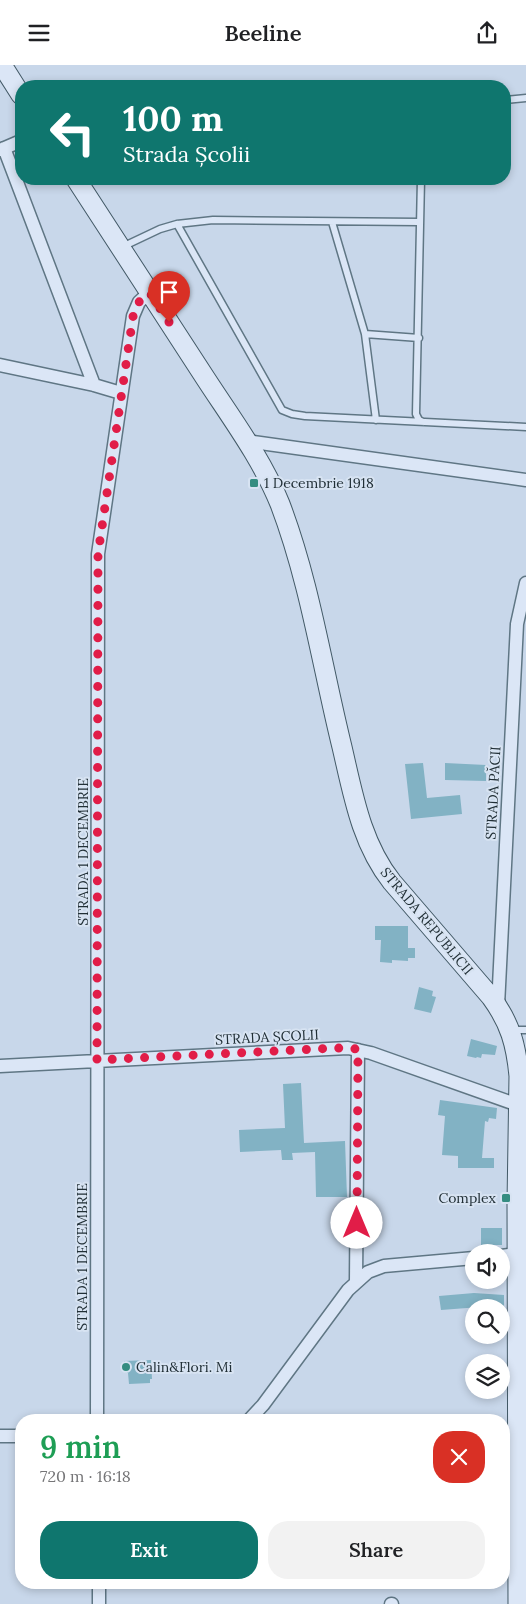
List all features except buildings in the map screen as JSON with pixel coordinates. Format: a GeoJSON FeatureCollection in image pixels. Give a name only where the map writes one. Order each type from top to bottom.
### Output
{"type":"FeatureCollection","features":[{"type":"Feature","properties":{"kind":"main road"},"geometry":{"type":"LineString","coordinates":[[2,65],[15,86]]}},
{"type":"Feature","properties":{"kind":"main road","name":"STRADA REPUBLICII"},"geometry":{"type":"LineString","coordinates":[[80,185],[246,441],[271,485],[286,523],[311,611],[356,807],[370,849],[384,872],[518,1030],[518,1105],[510,1244]]}},
{"type":"Feature","properties":{"kind":"main road","name":"STRADA REPUBLICII"},"geometry":{"type":"LineString","coordinates":[[510,1289],[518,1604]]}},
{"type":"Feature","properties":{"kind":"street"},"geometry":{"type":"LineString","coordinates":[[15,144],[2,149],[15,182]]}},
{"type":"Feature","properties":{"kind":"street"},"geometry":{"type":"LineString","coordinates":[[16,185],[94,385]]}},
{"type":"Feature","properties":{"kind":"street","name":"STRADA 1 DECEMBRIE"},"geometry":{"type":"LineString","coordinates":[[96,1414],[98,554],[134,310],[139,302],[150,293]]}},
{"type":"Feature","properties":{"kind":"street"},"geometry":{"type":"LineString","coordinates":[[0,365],[94,385],[121,393]]}},
{"type":"Feature","properties":{"kind":"street"},"geometry":{"type":"LineString","coordinates":[[246,441],[526,481]]}},
{"type":"Feature","properties":{"kind":"street","name":"STRADA PĂCII"},"geometry":{"type":"LineString","coordinates":[[498,1006],[516,625],[526,583]]}},
{"type":"Feature","properties":{"kind":"street","name":"STRADA ȘCOLII"},"geometry":{"type":"LineString","coordinates":[[0,1066],[336,1048],[358,1049],[518,1105]]}},
{"type":"Feature","properties":{"kind":"street"},"geometry":{"type":"LineString","coordinates":[[356,1281],[358,1049]]}},
{"type":"Feature","properties":{"kind":"street"},"geometry":{"type":"LineString","coordinates":[[255,1414],[356,1281],[368,1271],[384,1266],[465,1259]]}},
{"type":"Feature","properties":{"kind":"street"},"geometry":{"type":"LineString","coordinates":[[0,1437],[15,1436]]}},
{"type":"Feature","properties":{"kind":"street"},"geometry":{"type":"LineString","coordinates":[[98,1589],[99,1604]]}},
{"type":"Feature","properties":{"kind":"lane"},"geometry":{"type":"LineString","coordinates":[[511,99],[526,98]]}},
{"type":"Feature","properties":{"kind":"lane"},"geometry":{"type":"LineString","coordinates":[[421,185],[416,413],[419,420],[424,423]]}},
{"type":"Feature","properties":{"kind":"lane"},"geometry":{"type":"LineString","coordinates":[[121,248],[160,229],[178,224],[213,220],[419,223]]}},
{"type":"Feature","properties":{"kind":"lane"},"geometry":{"type":"LineString","coordinates":[[332,222],[365,334],[376,420]]}},
{"type":"Feature","properties":{"kind":"lane"},"geometry":{"type":"LineString","coordinates":[[178,224],[282,410],[305,416],[526,427]]}},
{"type":"Feature","properties":{"kind":"lane"},"geometry":{"type":"LineString","coordinates":[[365,334],[419,338]]}},
{"type":"Feature","properties":{"kind":"place","name":"1 Decembrie 1918"},"geometry":{"type":"Point","coordinates":[254,483]}},
{"type":"Feature","properties":{"kind":"place","name":"Complex"},"geometry":{"type":"Point","coordinates":[506,1198]}},
{"type":"Feature","properties":{"kind":"place","name":"Calin&Flori. Mi"},"geometry":{"type":"Point","coordinates":[126,1367]}},
{"type":"Feature","properties":{"kind":"route"},"geometry":{"type":"LineString","coordinates":[[169,322],[150,293],[139,302],[134,310],[98,554],[97,1060],[336,1048],[358,1049],[357,1223]]}}]}
